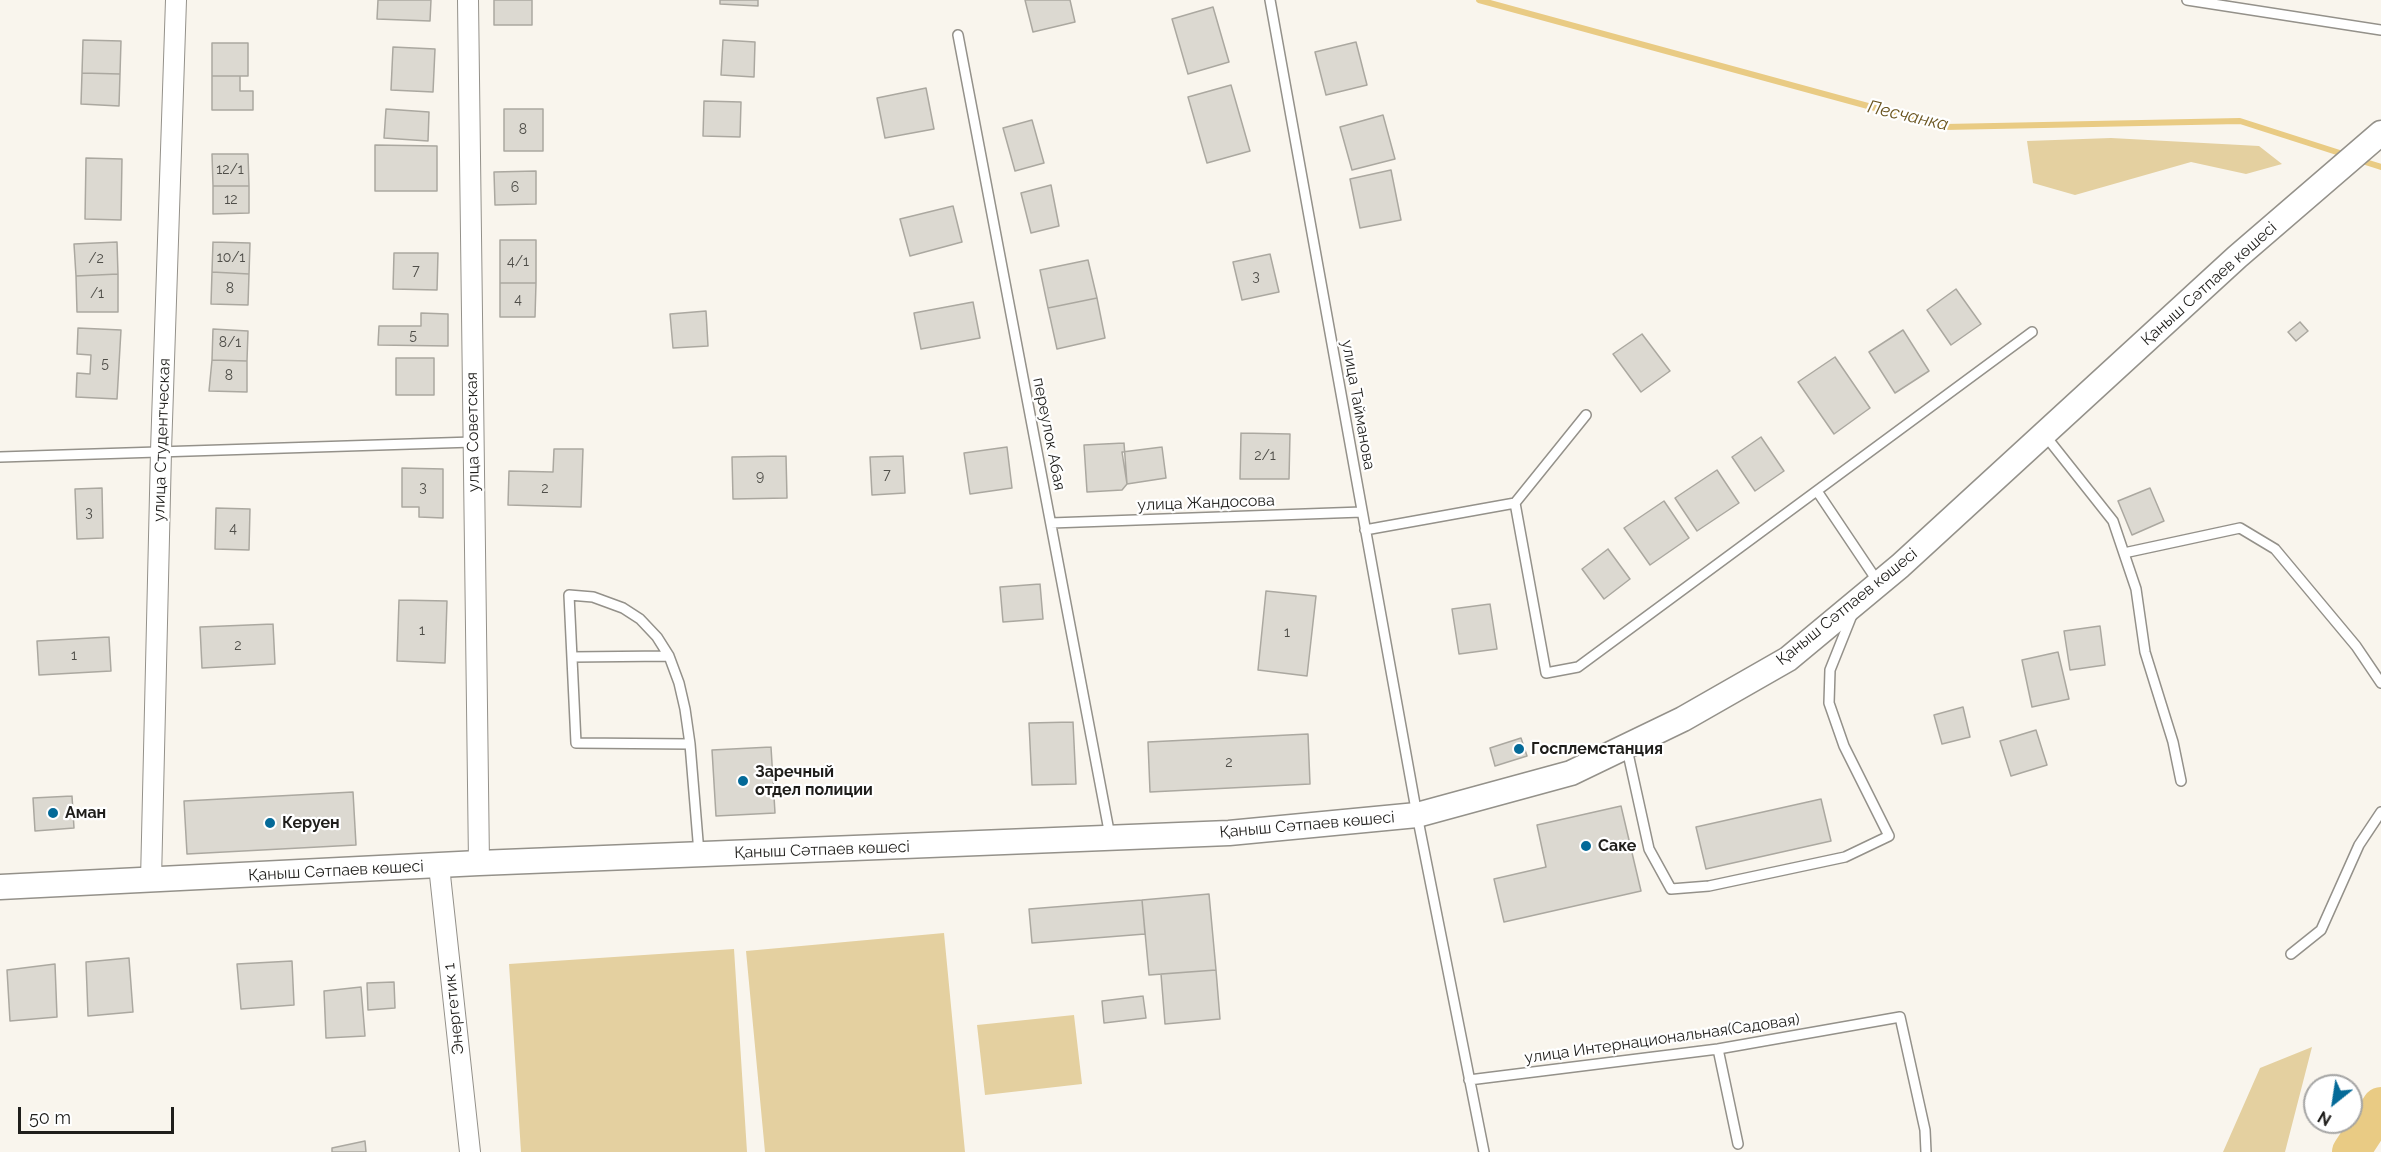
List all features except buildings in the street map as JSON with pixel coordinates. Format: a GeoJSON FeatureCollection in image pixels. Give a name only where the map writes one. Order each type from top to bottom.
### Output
{"type":"FeatureCollection","features":[{"type":"Feature","properties":{"kind":"street","name":"улица Студентческая"},"geometry":{"type":"LineString","coordinates":[[151,880],[161,451],[176,0]]}},
{"type":"Feature","properties":{"kind":"street","name":"улца Советская"},"geometry":{"type":"LineString","coordinates":[[468,0],[478,863]]}},
{"type":"Feature","properties":{"kind":"street","name":"Қаныш Сәтпаев көшесі"},"geometry":{"type":"LineString","coordinates":[[0,887],[478,863],[1229,833],[1417,815],[1571,773],[1683,719],[1788,659],[1880,584],[2237,257],[2381,133]]}},
{"type":"Feature","properties":{"kind":"street","name":"Энергетик 1"},"geometry":{"type":"LineString","coordinates":[[439,866],[470,1152]]}},
{"type":"Feature","properties":{"kind":"lane","name":"улица Тайманова"},"geometry":{"type":"LineString","coordinates":[[1270,0],[1417,815],[1484,1152]]}},
{"type":"Feature","properties":{"kind":"lane"},"geometry":{"type":"LineString","coordinates":[[2187,0],[2381,30]]}},
{"type":"Feature","properties":{"kind":"lane","name":"переулок Абая"},"geometry":{"type":"LineString","coordinates":[[958,35],[1110,838]]}},
{"type":"Feature","properties":{"kind":"lane"},"geometry":{"type":"LineString","coordinates":[[1515,503],[1546,673],[1578,667],[2032,332]]}},
{"type":"Feature","properties":{"kind":"lane"},"geometry":{"type":"LineString","coordinates":[[1365,530],[1515,503],[1586,415]]}},
{"type":"Feature","properties":{"kind":"lane"},"geometry":{"type":"LineString","coordinates":[[2044,434],[2113,521],[2136,589],[2145,652],[2173,742],[2181,781]]}},
{"type":"Feature","properties":{"kind":"lane"},"geometry":{"type":"LineString","coordinates":[[0,457],[473,442]]}},
{"type":"Feature","properties":{"kind":"lane"},"geometry":{"type":"LineString","coordinates":[[1817,491],[1880,584]]}},
{"type":"Feature","properties":{"kind":"lane","name":"улица Жандосова"},"geometry":{"type":"LineString","coordinates":[[1051,524],[1362,512]]}},
{"type":"Feature","properties":{"kind":"lane"},"geometry":{"type":"LineString","coordinates":[[2124,553],[2240,528],[2275,549],[2356,646],[2381,683]]}},
{"type":"Feature","properties":{"kind":"lane"},"geometry":{"type":"LineString","coordinates":[[690,744],[576,743],[569,595],[593,597],[623,608],[640,619],[657,637],[669,656],[679,683],[690,744],[699,854]]}},
{"type":"Feature","properties":{"kind":"lane"},"geometry":{"type":"LineString","coordinates":[[1627,747],[1649,849],[1671,889],[1709,886],[1845,857],[1889,836],[1844,746],[1829,703],[1830,670],[1858,602]]}},
{"type":"Feature","properties":{"kind":"lane"},"geometry":{"type":"LineString","coordinates":[[572,657],[669,656]]}},
{"type":"Feature","properties":{"kind":"lane"},"geometry":{"type":"LineString","coordinates":[[2291,954],[2321,930],[2359,845],[2381,812]]}},
{"type":"Feature","properties":{"kind":"lane","name":"улица Интернациональная(Садовая)"},"geometry":{"type":"LineString","coordinates":[[1469,1080],[1718,1049],[1900,1017],[1925,1130],[1926,1152]]}},
{"type":"Feature","properties":{"kind":"lane"},"geometry":{"type":"LineString","coordinates":[[1718,1049],[1738,1144]]}},
{"type":"Feature","properties":{"kind":"shaded area"},"geometry":{"type":"Polygon","coordinates":[[[2111,138],[2259,146],[2282,164],[2246,174],[2191,162],[2075,195],[2033,183],[2027,141],[2111,138]]]}},
{"type":"Feature","properties":{"kind":"shaded area"},"geometry":{"type":"Polygon","coordinates":[[[944,933],[965,1152],[765,1152],[746,951],[944,933]]]}},
{"type":"Feature","properties":{"kind":"shaded area"},"geometry":{"type":"Polygon","coordinates":[[[734,949],[747,1152],[521,1152],[509,964],[734,949]]]}},
{"type":"Feature","properties":{"kind":"shaded area"},"geometry":{"type":"Polygon","coordinates":[[[1074,1015],[1082,1084],[985,1095],[977,1025],[1074,1015]]]}},
{"type":"Feature","properties":{"kind":"shaded area"},"geometry":{"type":"Polygon","coordinates":[[[2312,1047],[2305,1074],[2303,1074],[2285,1152],[2223,1152],[2260,1068],[2312,1047]]]}},
{"type":"Feature","properties":{"kind":"waterway","name":"Песчанка"},"geometry":{"type":"LineString","coordinates":[[1479,0],[1945,127],[2240,121],[2346,155]]}},
{"type":"Feature","properties":{"kind":"waterway","name":"Песчанка"},"geometry":{"type":"LineString","coordinates":[[2359,160],[2381,167]]}},
{"type":"Feature","properties":{"kind":"waterway"},"geometry":{"type":"LineString","coordinates":[[2351,1152],[2381,1106]]}},
{"type":"Feature","properties":{"kind":"place","name":"Госплемстанция"},"geometry":{"type":"Point","coordinates":[1519,749]}},
{"type":"Feature","properties":{"kind":"place","name":"Заречный отдел полиции"},"geometry":{"type":"Point","coordinates":[743,781]}},
{"type":"Feature","properties":{"kind":"place","name":"Аман"},"geometry":{"type":"Point","coordinates":[53,813]}},
{"type":"Feature","properties":{"kind":"place","name":"Керуен"},"geometry":{"type":"Point","coordinates":[270,823]}},
{"type":"Feature","properties":{"kind":"place","name":"Саке"},"geometry":{"type":"Point","coordinates":[1586,846]}}]}
